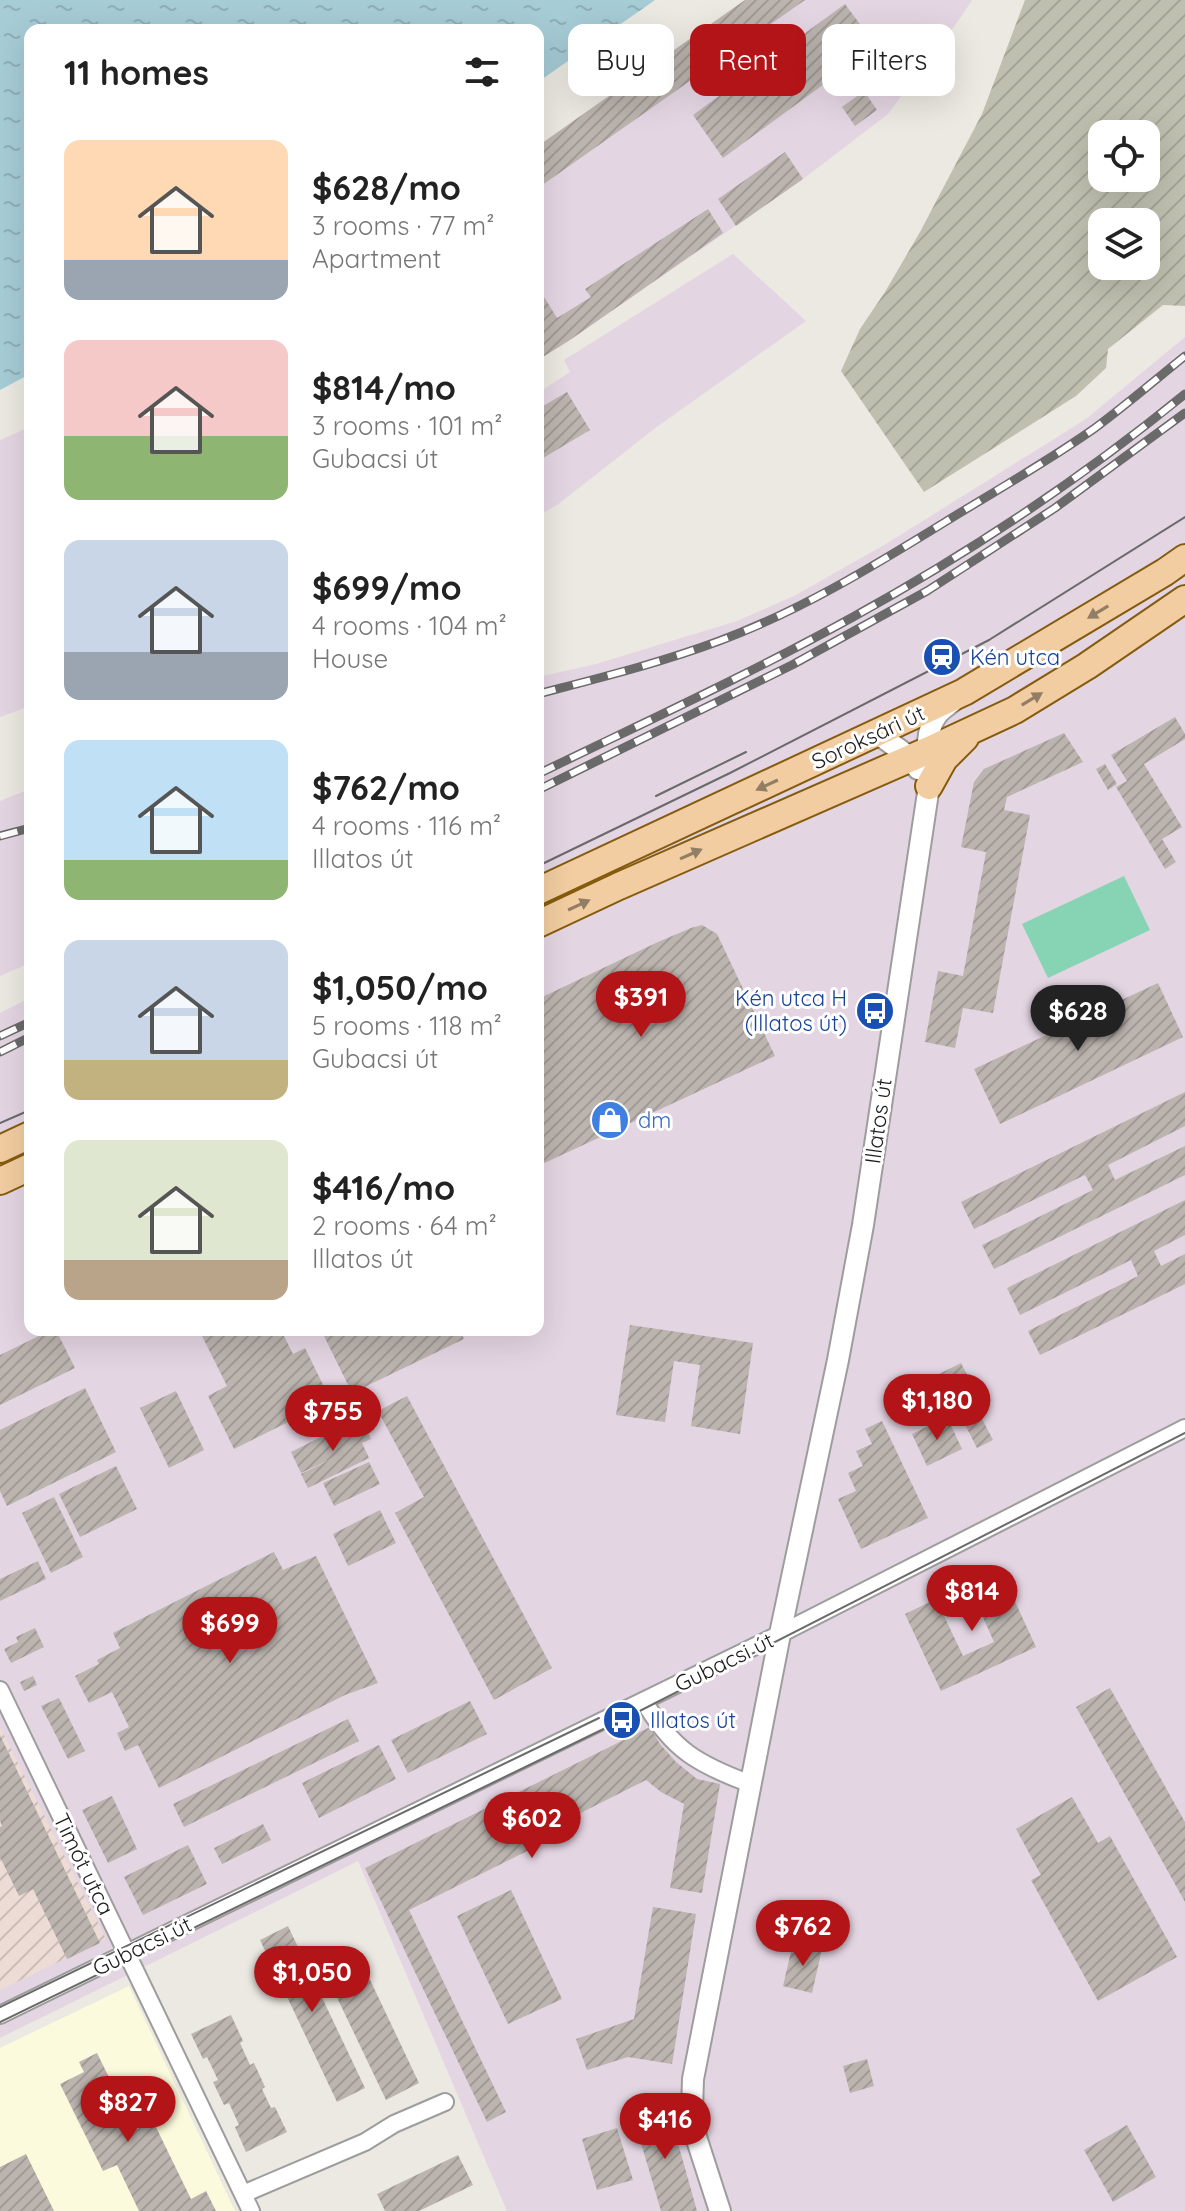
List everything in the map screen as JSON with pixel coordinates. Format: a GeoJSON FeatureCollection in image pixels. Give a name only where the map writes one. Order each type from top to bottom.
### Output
{"type":"FeatureCollection","features":[{"type":"Feature","properties":{"kind":"main road","name":"Soroksári út"},"geometry":{"type":"LineString","coordinates":[[544,888],[964,692],[1178,567]]}},
{"type":"Feature","properties":{"kind":"main road","name":"Soroksári út"},"geometry":{"type":"LineString","coordinates":[[544,921],[1015,710],[1185,599]]}},
{"type":"Feature","properties":{"kind":"main road"},"geometry":{"type":"LineString","coordinates":[[929,786],[944,759],[975,729]]}},
{"type":"Feature","properties":{"kind":"main road"},"geometry":{"type":"LineString","coordinates":[[0,1149],[24,1138]]}},
{"type":"Feature","properties":{"kind":"main road"},"geometry":{"type":"LineString","coordinates":[[0,1181],[24,1170]]}},
{"type":"Feature","properties":{"kind":"street","name":"Illatos út"},"geometry":{"type":"LineString","coordinates":[[720,2211],[696,2137],[692,2110],[693,2079],[863,1225],[929,786],[919,755],[936,715],[964,692]]}},
{"type":"Feature","properties":{"kind":"street"},"geometry":{"type":"LineString","coordinates":[[878,734],[919,755]]}},
{"type":"Feature","properties":{"kind":"street","name":"Gubacsi út"},"geometry":{"type":"LineString","coordinates":[[0,2015],[780,1634],[1185,1428]]}},
{"type":"Feature","properties":{"kind":"street","name":"Timót utca"},"geometry":{"type":"LineString","coordinates":[[0,1690],[251,2211]]}},
{"type":"Feature","properties":{"kind":"street"},"geometry":{"type":"LineString","coordinates":[[644,1701],[661,1728],[682,1750],[715,1771],[751,1784]]}},
{"type":"Feature","properties":{"kind":"street"},"geometry":{"type":"LineString","coordinates":[[243,2194],[365,2142],[394,2124],[445,2102]]}},
{"type":"Feature","properties":{"kind":"shaded area"},"geometry":{"type":"Polygon","coordinates":[[[745,0],[972,0],[955,25],[822,24],[822,96],[902,96],[888,114],[803,179],[544,356],[544,142],[609,96],[674,96],[674,50],[690,39],[690,96],[806,96],[806,24],[711,24],[745,0]]]}},
{"type":"Feature","properties":{"kind":"shaded area"},"geometry":{"type":"Polygon","coordinates":[[[1025,0],[1185,0],[1185,306],[1163,305],[1108,349],[1106,368],[1076,396],[924,492],[841,371],[860,329],[920,232],[982,114],[1025,0]]]}},
{"type":"Feature","properties":{"kind":"shaded area"},"geometry":{"type":"Polygon","coordinates":[[[733,254],[806,321],[658,426],[544,513],[544,389],[570,372],[564,360],[733,254]]]}},
{"type":"Feature","properties":{"kind":"shaded area"},"geometry":{"type":"Polygon","coordinates":[[[1185,337],[1185,2211],[507,2211],[358,1861],[0,2038],[0,1013],[24,1001],[24,1336],[544,1336],[544,676],[596,664],[737,621],[794,596],[886,544],[1086,419],[1185,337]]]}},
{"type":"Feature","properties":{"kind":"shaded area"},"geometry":{"type":"Polygon","coordinates":[[[24,430],[24,708],[0,717],[0,440],[24,430]]]}},
{"type":"Feature","properties":{"kind":"shaded area"},"geometry":{"type":"Polygon","coordinates":[[[24,791],[24,966],[0,976],[0,801],[24,791]]]}},
{"type":"Feature","properties":{"kind":"shaded area"},"geometry":{"type":"Polygon","coordinates":[[[0,1727],[106,1939],[0,1990],[0,1727]]]}},
{"type":"Feature","properties":{"kind":"shaded area"},"geometry":{"type":"Polygon","coordinates":[[[129,1986],[235,2211],[0,2211],[0,2048],[129,1986]]]}},
{"type":"Feature","properties":{"kind":"green space"},"geometry":{"type":"Polygon","coordinates":[[[1124,876],[1150,930],[1048,978],[1022,924],[1124,876]]]}},
{"type":"Feature","properties":{"kind":"water"},"geometry":{"type":"Polygon","coordinates":[[[0,0],[655,0],[621,24],[568,24],[568,61],[544,78],[544,24],[24,24],[24,377],[0,390],[0,0]]]}},
{"type":"Feature","properties":{"kind":"building"},"geometry":{"type":"Polygon","coordinates":[[[745,0],[805,0],[771,24],[711,24],[745,0]]]}},
{"type":"Feature","properties":{"kind":"building"},"geometry":{"type":"Polygon","coordinates":[[[845,4],[860,24],[822,24],[822,86],[723,158],[693,115],[719,96],[806,96],[806,32],[845,4]]]}},
{"type":"Feature","properties":{"kind":"building"},"geometry":{"type":"Polygon","coordinates":[[[690,39],[690,81],[674,92],[674,50],[690,39]]]}},
{"type":"Feature","properties":{"kind":"building"},"geometry":{"type":"Polygon","coordinates":[[[609,96],[669,96],[544,184],[544,142],[609,96]]]}},
{"type":"Feature","properties":{"kind":"building"},"geometry":{"type":"Polygon","coordinates":[[[857,96],[867,96],[877,110],[855,126],[842,107],[857,96]]]}},
{"type":"Feature","properties":{"kind":"building"},"geometry":{"type":"Polygon","coordinates":[[[785,152],[803,179],[736,226],[718,199],[785,152]]]}},
{"type":"Feature","properties":{"kind":"building"},"geometry":{"type":"Polygon","coordinates":[[[708,209],[723,233],[544,356],[544,297],[557,318],[591,297],[585,289],[708,209]]]}},
{"type":"Feature","properties":{"kind":"building"},"geometry":{"type":"Polygon","coordinates":[[[567,392],[590,430],[544,457],[544,405],[567,392]]]}},
{"type":"Feature","properties":{"kind":"building"},"geometry":{"type":"Polygon","coordinates":[[[1175,717],[1185,739],[1144,764],[1182,827],[1162,839],[1176,862],[1165,869],[1116,787],[1127,781],[1111,755],[1175,717]]]}},
{"type":"Feature","properties":{"kind":"building"},"geometry":{"type":"Polygon","coordinates":[[[1064,733],[1083,762],[1007,797],[1004,810],[1030,815],[993,1013],[963,1008],[955,1048],[925,1042],[938,971],[963,976],[986,852],[961,847],[974,782],[984,769],[1064,733]]]}},
{"type":"Feature","properties":{"kind":"building"},"geometry":{"type":"Polygon","coordinates":[[[1105,764],[1117,784],[1108,790],[1096,769],[1105,764]]]}},
{"type":"Feature","properties":{"kind":"building"},"geometry":{"type":"Polygon","coordinates":[[[702,925],[717,934],[775,1056],[544,1163],[544,996],[702,925]]]}},
{"type":"Feature","properties":{"kind":"building"},"geometry":{"type":"Polygon","coordinates":[[[1158,983],[1183,1037],[1000,1124],[974,1069],[1158,983]]]}},
{"type":"Feature","properties":{"kind":"building"},"geometry":{"type":"Polygon","coordinates":[[[1185,1092],[1185,1126],[1108,1165],[1115,1180],[1185,1146],[1185,1175],[994,1269],[982,1245],[1093,1190],[1085,1175],[974,1229],[961,1202],[1185,1092]]]}},
{"type":"Feature","properties":{"kind":"building"},"geometry":{"type":"Polygon","coordinates":[[[1185,1200],[1185,1235],[1154,1251],[1161,1266],[1185,1254],[1185,1284],[1040,1355],[1028,1331],[1138,1276],[1131,1260],[1020,1315],[1007,1288],[1185,1200]]]}},
{"type":"Feature","properties":{"kind":"building"},"geometry":{"type":"Polygon","coordinates":[[[630,1325],[753,1343],[740,1434],[691,1426],[700,1365],[674,1361],[665,1422],[616,1415],[630,1325]]]}},
{"type":"Feature","properties":{"kind":"building"},"geometry":{"type":"Polygon","coordinates":[[[39,1336],[59,1336],[75,1368],[0,1405],[0,1355],[39,1336]]]}},
{"type":"Feature","properties":{"kind":"building"},"geometry":{"type":"Polygon","coordinates":[[[202,1336],[284,1336],[293,1354],[305,1348],[331,1401],[234,1449],[208,1396],[227,1386],[202,1336]]]}},
{"type":"Feature","properties":{"kind":"building"},"geometry":{"type":"Polygon","coordinates":[[[324,1336],[463,1336],[464,1339],[352,1393],[324,1336]]]}},
{"type":"Feature","properties":{"kind":"building"},"geometry":{"type":"Polygon","coordinates":[[[961,1363],[972,1384],[966,1388],[993,1440],[977,1448],[939,1374],[961,1363]]]}},
{"type":"Feature","properties":{"kind":"building"},"geometry":{"type":"Polygon","coordinates":[[[85,1388],[116,1452],[7,1506],[0,1491],[0,1430],[85,1388]]]}},
{"type":"Feature","properties":{"kind":"building"},"geometry":{"type":"Polygon","coordinates":[[[176,1391],[204,1450],[169,1468],[140,1408],[176,1391]]]}},
{"type":"Feature","properties":{"kind":"building"},"geometry":{"type":"Polygon","coordinates":[[[407,1396],[552,1668],[494,1700],[395,1513],[424,1497],[378,1411],[407,1396]]]}},
{"type":"Feature","properties":{"kind":"building"},"geometry":{"type":"Polygon","coordinates":[[[361,1417],[371,1439],[362,1443],[369,1458],[308,1488],[301,1474],[340,1455],[301,1473],[291,1452],[361,1417]]]}},
{"type":"Feature","properties":{"kind":"building"},"geometry":{"type":"Polygon","coordinates":[[[947,1417],[962,1449],[927,1466],[912,1434],[947,1417]]]}},
{"type":"Feature","properties":{"kind":"building"},"geometry":{"type":"Polygon","coordinates":[[[882,1421],[928,1518],[861,1549],[838,1499],[856,1491],[848,1473],[863,1466],[856,1451],[872,1444],[865,1429],[882,1421]]]}},
{"type":"Feature","properties":{"kind":"building"},"geometry":{"type":"Polygon","coordinates":[[[369,1462],[380,1484],[334,1506],[323,1483],[369,1462]]]}},
{"type":"Feature","properties":{"kind":"building"},"geometry":{"type":"Polygon","coordinates":[[[116,1466],[137,1509],[80,1537],[59,1494],[116,1466]]]}},
{"type":"Feature","properties":{"kind":"building"},"geometry":{"type":"Polygon","coordinates":[[[54,1497],[83,1557],[51,1573],[22,1513],[54,1497]]]}},
{"type":"Feature","properties":{"kind":"building"},"geometry":{"type":"Polygon","coordinates":[[[380,1510],[396,1543],[348,1566],[333,1534],[380,1510]]]}},
{"type":"Feature","properties":{"kind":"building"},"geometry":{"type":"Polygon","coordinates":[[[274,1552],[283,1570],[316,1556],[378,1683],[345,1695],[159,1788],[138,1745],[125,1751],[117,1733],[129,1727],[112,1692],[89,1703],[75,1676],[99,1664],[97,1660],[120,1648],[113,1633],[274,1552]]]}},
{"type":"Feature","properties":{"kind":"building"},"geometry":{"type":"Polygon","coordinates":[[[38,1561],[46,1579],[0,1601],[0,1579],[38,1561]]]}},
{"type":"Feature","properties":{"kind":"building"},"geometry":{"type":"Polygon","coordinates":[[[1000,1569],[1036,1647],[941,1691],[905,1614],[936,1599],[963,1656],[994,1642],[968,1584],[1000,1569]]]}},
{"type":"Feature","properties":{"kind":"building"},"geometry":{"type":"Polygon","coordinates":[[[35,1628],[44,1647],[11,1663],[4,1649],[18,1642],[16,1637],[35,1628]]]}},
{"type":"Feature","properties":{"kind":"building"},"geometry":{"type":"Polygon","coordinates":[[[33,1676],[37,1685],[24,1691],[20,1682],[33,1676]]]}},
{"type":"Feature","properties":{"kind":"building"},"geometry":{"type":"Polygon","coordinates":[[[1110,1688],[1185,1822],[1185,1902],[1076,1707],[1110,1688]]]}},
{"type":"Feature","properties":{"kind":"building"},"geometry":{"type":"Polygon","coordinates":[[[59,1698],[85,1751],[68,1759],[41,1706],[59,1698]]]}},
{"type":"Feature","properties":{"kind":"building"},"geometry":{"type":"Polygon","coordinates":[[[470,1701],[487,1734],[408,1773],[391,1740],[470,1701]]]}},
{"type":"Feature","properties":{"kind":"building"},"geometry":{"type":"Polygon","coordinates":[[[348,1719],[359,1741],[184,1827],[173,1804],[348,1719]]]}},
{"type":"Feature","properties":{"kind":"building"},"geometry":{"type":"Polygon","coordinates":[[[650,1727],[676,1762],[697,1779],[720,1784],[702,1893],[670,1888],[684,1804],[646,1780],[535,1836],[539,1845],[409,1910],[506,2112],[487,2122],[365,1868],[650,1727]]]}},
{"type":"Feature","properties":{"kind":"building"},"geometry":{"type":"Polygon","coordinates":[[[0,1735],[100,1943],[67,1959],[33,1889],[19,1896],[0,1857],[0,1735]]]}},
{"type":"Feature","properties":{"kind":"building"},"geometry":{"type":"Polygon","coordinates":[[[379,1745],[396,1779],[319,1818],[302,1783],[379,1745]]]}},
{"type":"Feature","properties":{"kind":"building"},"geometry":{"type":"Polygon","coordinates":[[[112,1796],[137,1849],[108,1863],[82,1810],[112,1796]]]}},
{"type":"Feature","properties":{"kind":"building"},"geometry":{"type":"Polygon","coordinates":[[[1072,1797],[1098,1843],[1110,1836],[1177,1957],[1098,2001],[1031,1880],[1041,1875],[1016,1829],[1072,1797]]]}},
{"type":"Feature","properties":{"kind":"building"},"geometry":{"type":"Polygon","coordinates":[[[263,1824],[271,1840],[222,1864],[214,1848],[263,1824]]]}},
{"type":"Feature","properties":{"kind":"building"},"geometry":{"type":"Polygon","coordinates":[[[188,1845],[207,1884],[143,1915],[124,1877],[188,1845]]]}},
{"type":"Feature","properties":{"kind":"building"},"geometry":{"type":"Polygon","coordinates":[[[511,1890],[562,1999],[508,2024],[457,1916],[511,1890]]]}},
{"type":"Feature","properties":{"kind":"building"},"geometry":{"type":"Polygon","coordinates":[[[653,1907],[696,1914],[672,2064],[628,2057],[587,2070],[576,2039],[634,2019],[653,1907]]]}},
{"type":"Feature","properties":{"kind":"building"},"geometry":{"type":"Polygon","coordinates":[[[288,1926],[365,2088],[337,2102],[260,1940],[288,1926]]]}},
{"type":"Feature","properties":{"kind":"building"},"geometry":{"type":"Polygon","coordinates":[[[793,1943],[822,1949],[812,1993],[783,1986],[793,1943]]]}},
{"type":"Feature","properties":{"kind":"building"},"geometry":{"type":"Polygon","coordinates":[[[355,1948],[419,2083],[386,2100],[321,1964],[355,1948]]]}},
{"type":"Feature","properties":{"kind":"building"},"geometry":{"type":"Polygon","coordinates":[[[231,2015],[250,2065],[254,2063],[271,2108],[275,2107],[287,2132],[246,2152],[229,2103],[224,2105],[213,2082],[218,2080],[191,2034],[231,2015]]]}},
{"type":"Feature","properties":{"kind":"building"},"geometry":{"type":"Polygon","coordinates":[[[97,2053],[135,2130],[153,2121],[191,2199],[206,2191],[216,2211],[139,2211],[117,2165],[103,2171],[60,2084],[84,2072],[79,2062],[97,2053]]]}},
{"type":"Feature","properties":{"kind":"building"},"geometry":{"type":"Polygon","coordinates":[[[867,2059],[874,2086],[850,2093],[843,2066],[867,2059]]]}},
{"type":"Feature","properties":{"kind":"building"},"geometry":{"type":"Polygon","coordinates":[[[667,2106],[697,2211],[661,2211],[633,2116],[667,2106]]]}},
{"type":"Feature","properties":{"kind":"building"},"geometry":{"type":"Polygon","coordinates":[[[1127,2125],[1156,2177],[1113,2202],[1084,2150],[1127,2125]]]}},
{"type":"Feature","properties":{"kind":"building"},"geometry":{"type":"Polygon","coordinates":[[[617,2128],[633,2180],[597,2190],[582,2139],[617,2128]]]}},
{"type":"Feature","properties":{"kind":"building"},"geometry":{"type":"Polygon","coordinates":[[[26,2154],[54,2211],[0,2211],[0,2167],[26,2154]]]}},
{"type":"Feature","properties":{"kind":"building"},"geometry":{"type":"Polygon","coordinates":[[[458,2155],[473,2185],[419,2211],[385,2211],[377,2194],[458,2155]]]}},
{"type":"Feature","properties":{"kind":"tram line"},"geometry":{"type":"LineString","coordinates":[[544,863],[730,773],[989,640],[1185,517]]}},
{"type":"Feature","properties":{"kind":"tram line"},"geometry":{"type":"LineString","coordinates":[[656,796],[746,752]]}},
{"type":"Feature","properties":{"kind":"tram line"},"geometry":{"type":"LineString","coordinates":[[0,1123],[24,1113]]}},
{"type":"Feature","properties":{"kind":"tram line"},"geometry":{"type":"LineString","coordinates":[[0,2022],[622,1720],[1185,1433]]}},
{"type":"Feature","properties":{"kind":"tram line"},"geometry":{"type":"LineString","coordinates":[[0,2007],[599,1718]]}},
{"type":"Feature","properties":{"kind":"railway"},"geometry":{"type":"LineString","coordinates":[[544,692],[697,649],[807,602],[1058,453],[1107,419],[1185,356]]}},
{"type":"Feature","properties":{"kind":"railway"},"geometry":{"type":"LineString","coordinates":[[544,771],[775,658],[896,592],[1065,485],[1185,394]]}},
{"type":"Feature","properties":{"kind":"railway"},"geometry":{"type":"LineString","coordinates":[[544,787],[792,665],[927,591],[1055,508],[1185,413]]}},
{"type":"Feature","properties":{"kind":"railway"},"geometry":{"type":"LineString","coordinates":[[0,836],[24,830]]}},
{"type":"Feature","properties":{"kind":"railway"},"geometry":{"type":"LineString","coordinates":[[0,1036],[24,1025]]}},
{"type":"Feature","properties":{"kind":"railway"},"geometry":{"type":"LineString","coordinates":[[0,1052],[24,1040]]}},
{"type":"Feature","properties":{"kind":"place","name":"Kén utca"},"geometry":{"type":"Point","coordinates":[942,657]}},
{"type":"Feature","properties":{"kind":"place","name":"Kén utca H (Illatos út)"},"geometry":{"type":"Point","coordinates":[875,1011]}},
{"type":"Feature","properties":{"kind":"place","name":"dm"},"geometry":{"type":"Point","coordinates":[610,1120]}},
{"type":"Feature","properties":{"kind":"place","name":"Illatos út"},"geometry":{"type":"Point","coordinates":[622,1720]}}]}
